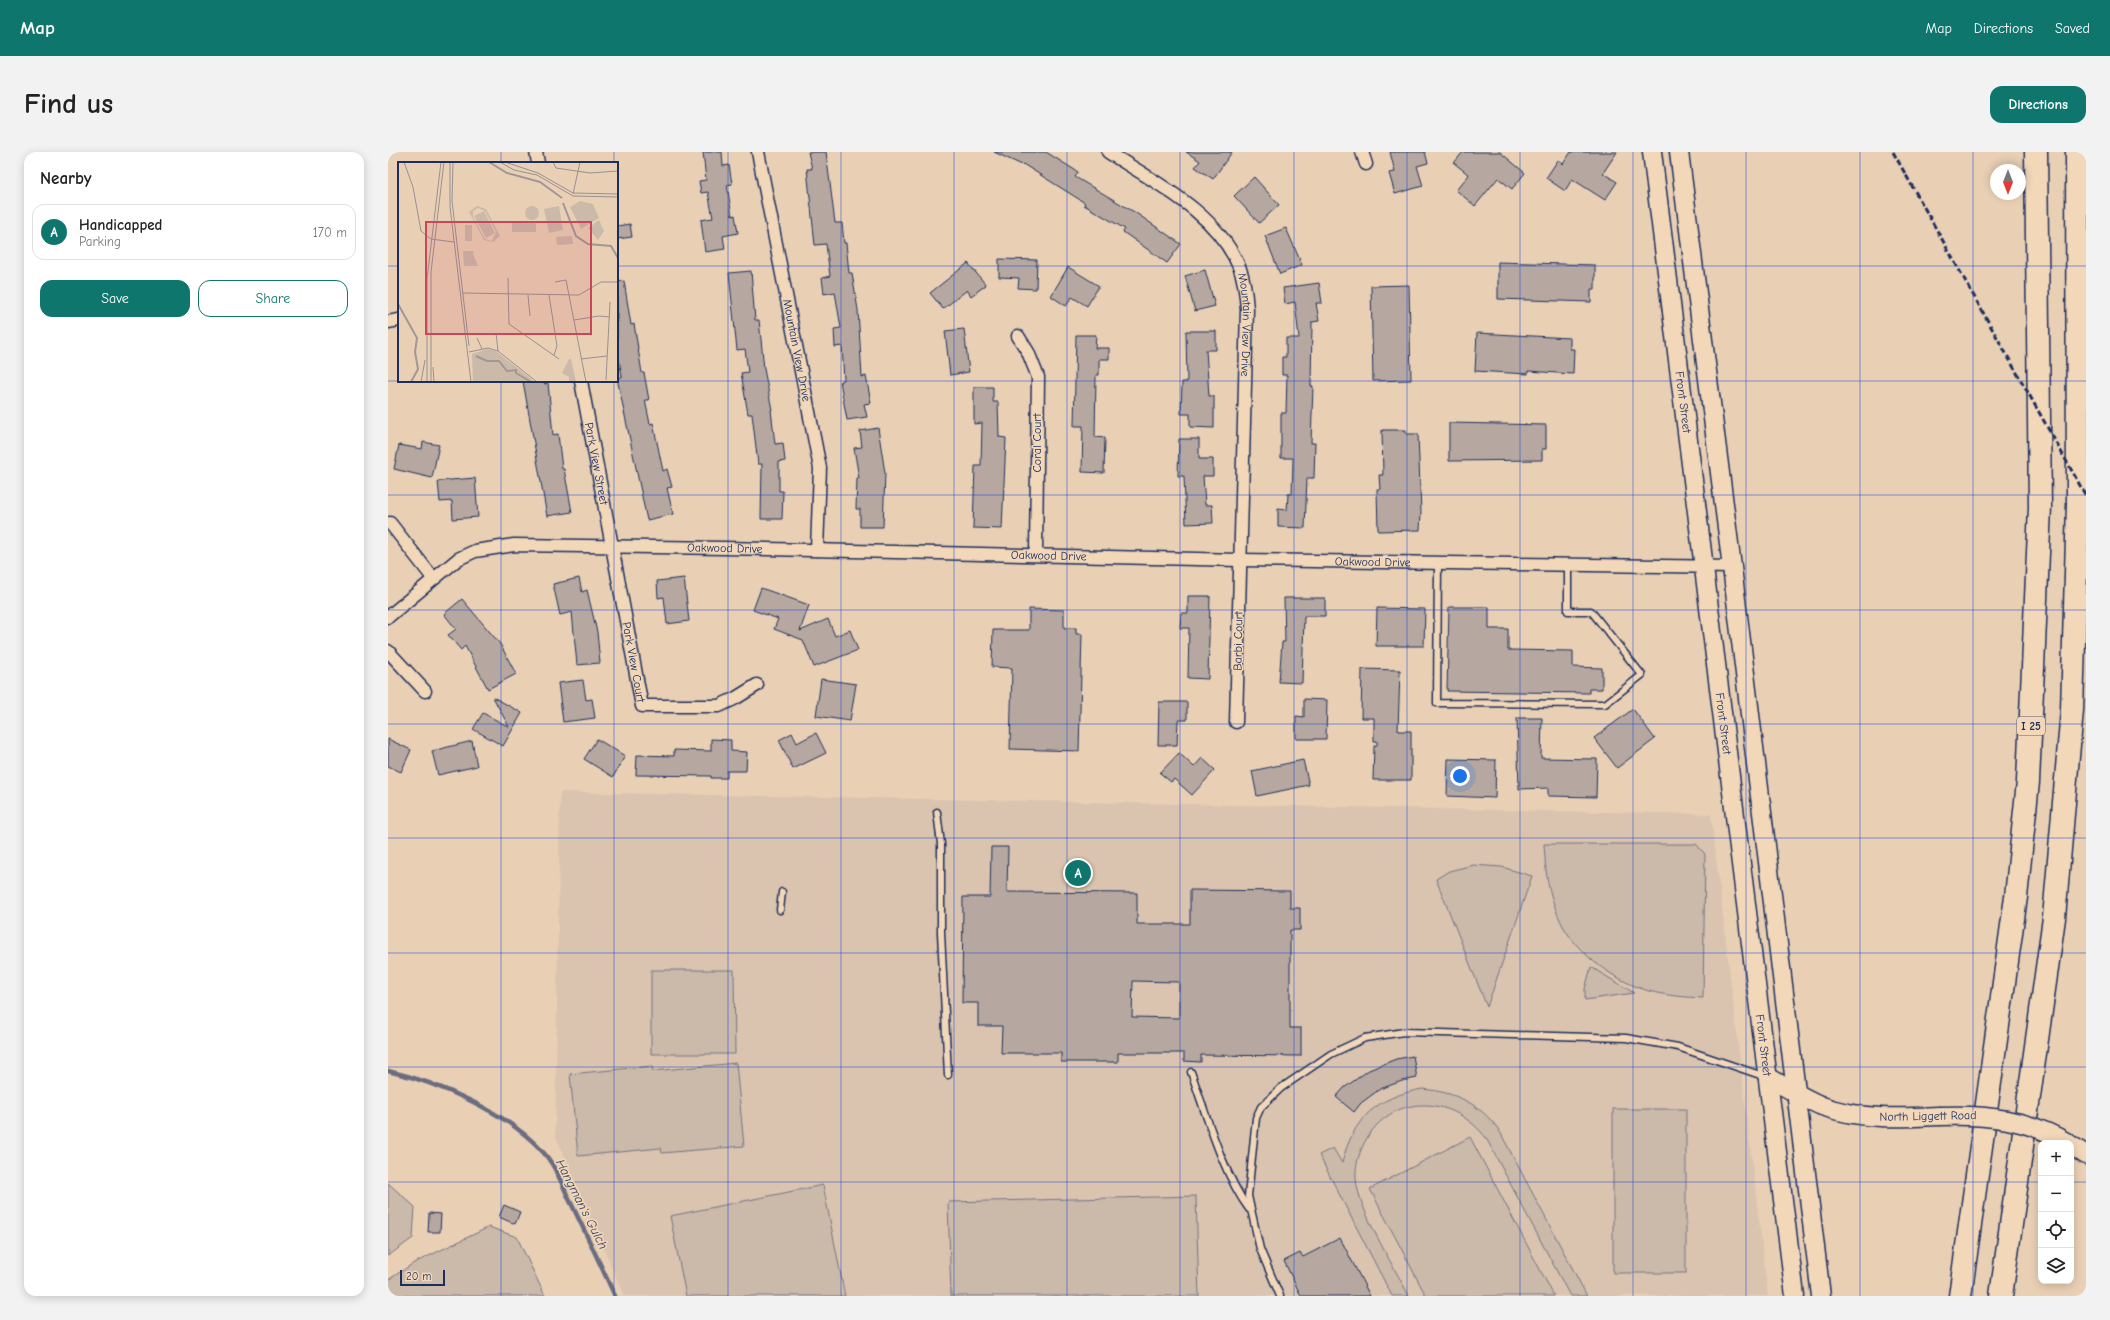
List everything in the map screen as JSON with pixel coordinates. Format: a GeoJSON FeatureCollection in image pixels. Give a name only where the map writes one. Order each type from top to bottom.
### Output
{"type":"FeatureCollection","features":[{"type":"Feature","properties":{"kind":"highway"},"geometry":{"type":"LineString","coordinates":[[2030,152],[2038,333]]}},
{"type":"Feature","properties":{"kind":"highway","name":"I 25"},"geometry":{"type":"LineString","coordinates":[[1960,1296],[2013,920],[2028,782],[2040,507],[2036,152]]}},
{"type":"Feature","properties":{"kind":"highway"},"geometry":{"type":"LineString","coordinates":[[2001,1296],[2054,918],[2072,710],[2078,504],[2076,152]]}},
{"type":"Feature","properties":{"kind":"main road","name":"Front Street"},"geometry":{"type":"LineString","coordinates":[[1652,152],[1795,1296]]}},
{"type":"Feature","properties":{"kind":"main road"},"geometry":{"type":"LineString","coordinates":[[1679,152],[1732,567],[1821,1296]]}},
{"type":"Feature","properties":{"kind":"main road","name":"North Liggett Road"},"geometry":{"type":"LineString","coordinates":[[1768,1077],[1821,1105],[1860,1116],[1886,1118],[1979,1115],[2015,1120],[2038,1127],[2077,1149]]}},
{"type":"Feature","properties":{"kind":"street"},"geometry":{"type":"LineString","coordinates":[[536,152],[538,162]]}},
{"type":"Feature","properties":{"kind":"street","name":"Mountain View Drive"},"geometry":{"type":"LineString","coordinates":[[758,152],[820,468],[817,550]]}},
{"type":"Feature","properties":{"kind":"street","name":"Mountain View Drive"},"geometry":{"type":"LineString","coordinates":[[1108,152],[1180,199],[1200,215],[1218,232],[1232,251],[1241,270],[1247,308],[1240,560]]}},
{"type":"Feature","properties":{"kind":"street"},"geometry":{"type":"LineString","coordinates":[[1362,152],[1366,164]]}},
{"type":"Feature","properties":{"kind":"street"},"geometry":{"type":"LineString","coordinates":[[388,322],[398,320]]}},
{"type":"Feature","properties":{"kind":"street","name":"Coral Court"},"geometry":{"type":"LineString","coordinates":[[1018,336],[1028,352],[1038,377],[1036,554]]}},
{"type":"Feature","properties":{"kind":"street","name":"Park View Street"},"geometry":{"type":"LineString","coordinates":[[581,382],[613,547]]}},
{"type":"Feature","properties":{"kind":"street"},"geometry":{"type":"LineString","coordinates":[[390,523],[433,578]]}},
{"type":"Feature","properties":{"kind":"street","name":"Oakwood Drive"},"geometry":{"type":"LineString","coordinates":[[388,617],[433,578],[458,559],[475,551],[492,547],[514,545],[1036,554],[1240,560],[1732,567]]}},
{"type":"Feature","properties":{"kind":"street","name":"Park View Court"},"geometry":{"type":"LineString","coordinates":[[613,547],[642,706],[719,706],[736,698],[757,685]]}},
{"type":"Feature","properties":{"kind":"street","name":"Barbi Court"},"geometry":{"type":"LineString","coordinates":[[1236,722],[1240,560]]}},
{"type":"Feature","properties":{"kind":"street"},"geometry":{"type":"LineString","coordinates":[[388,651],[425,691]]}},
{"type":"Feature","properties":{"kind":"lane"},"geometry":{"type":"LineString","coordinates":[[1438,563],[1436,703],[1605,704],[1642,675],[1591,611],[1568,611],[1568,565]]}},
{"type":"Feature","properties":{"kind":"lane"},"geometry":{"type":"LineString","coordinates":[[937,812],[941,844],[941,934],[948,1075]]}},
{"type":"Feature","properties":{"kind":"lane"},"geometry":{"type":"LineString","coordinates":[[780,910],[782,892]]}},
{"type":"Feature","properties":{"kind":"lane"},"geometry":{"type":"LineString","coordinates":[[1280,1296],[1260,1249],[1248,1196],[1256,1118],[1261,1107],[1281,1088],[1331,1054],[1365,1038],[1404,1032],[1626,1038],[1678,1047],[1768,1077]]}},
{"type":"Feature","properties":{"kind":"lane"},"geometry":{"type":"LineString","coordinates":[[1191,1072],[1236,1188],[1252,1212]]}},
{"type":"Feature","properties":{"kind":"shaded area"},"geometry":{"type":"Polygon","coordinates":[[[560,792],[1711,814],[1768,1296],[624,1296],[555,1134],[560,792]]]}},
{"type":"Feature","properties":{"kind":"shaded area"},"geometry":{"type":"Polygon","coordinates":[[[1544,844],[1696,844],[1705,854],[1703,998],[1662,994],[1637,987],[1614,976],[1584,953],[1575,944],[1565,930],[1556,910],[1548,883],[1544,844]]]}},
{"type":"Feature","properties":{"kind":"shaded area"},"geometry":{"type":"Polygon","coordinates":[[[1473,865],[1502,867],[1532,876],[1487,1007],[1436,879],[1449,871],[1473,865]]]}},
{"type":"Feature","properties":{"kind":"shaded area"},"geometry":{"type":"Polygon","coordinates":[[[1591,967],[1634,993],[1585,1000],[1585,989],[1591,967]]]}},
{"type":"Feature","properties":{"kind":"shaded area"},"geometry":{"type":"Polygon","coordinates":[[[651,970],[734,970],[735,1054],[651,1054],[651,970]]]}},
{"type":"Feature","properties":{"kind":"shaded area"},"geometry":{"type":"Polygon","coordinates":[[[736,1063],[744,1146],[662,1153],[661,1148],[578,1156],[570,1074],[652,1066],[653,1071],[736,1063]]]}},
{"type":"Feature","properties":{"kind":"shaded area"},"geometry":{"type":"Polygon","coordinates":[[[1422,1089],[1445,1093],[1465,1100],[1483,1113],[1499,1130],[1587,1296],[1570,1296],[1486,1138],[1473,1124],[1458,1114],[1442,1108],[1426,1105],[1409,1107],[1393,1112],[1379,1123],[1367,1138],[1357,1162],[1356,1178],[1358,1191],[1363,1206],[1378,1238],[1409,1296],[1392,1296],[1319,1155],[1333,1148],[1342,1163],[1353,1134],[1360,1122],[1369,1112],[1392,1098],[1422,1089]]]}},
{"type":"Feature","properties":{"kind":"shaded area"},"geometry":{"type":"Polygon","coordinates":[[[1613,1109],[1686,1109],[1686,1273],[1613,1273],[1613,1109]]]}},
{"type":"Feature","properties":{"kind":"shaded area"},"geometry":{"type":"Polygon","coordinates":[[[1470,1137],[1554,1296],[1426,1296],[1370,1189],[1470,1137]]]}},
{"type":"Feature","properties":{"kind":"shaded area"},"geometry":{"type":"Polygon","coordinates":[[[388,1183],[415,1207],[413,1238],[388,1256],[388,1183]]]}},
{"type":"Feature","properties":{"kind":"shaded area"},"geometry":{"type":"Polygon","coordinates":[[[823,1185],[845,1296],[686,1296],[670,1216],[823,1185]]]}},
{"type":"Feature","properties":{"kind":"shaded area"},"geometry":{"type":"Polygon","coordinates":[[[1196,1196],[1199,1296],[951,1296],[948,1202],[1196,1196]]]}},
{"type":"Feature","properties":{"kind":"shaded area"},"geometry":{"type":"Polygon","coordinates":[[[489,1227],[517,1237],[545,1296],[388,1296],[388,1280],[414,1263],[489,1227]]]}},
{"type":"Feature","properties":{"kind":"building"},"geometry":{"type":"Polygon","coordinates":[[[703,152],[722,152],[723,166],[729,165],[732,184],[727,185],[732,216],[735,215],[738,233],[723,236],[725,249],[705,252],[701,220],[713,218],[708,192],[701,193],[699,181],[706,180],[703,152]]]}},
{"type":"Feature","properties":{"kind":"building"},"geometry":{"type":"Polygon","coordinates":[[[808,152],[826,152],[835,223],[842,223],[849,273],[852,273],[858,310],[862,377],[866,376],[871,403],[864,404],[867,417],[847,420],[840,381],[844,380],[842,346],[835,347],[834,329],[841,328],[835,292],[824,294],[822,278],[830,276],[826,244],[815,245],[807,169],[812,169],[808,152]]]}},
{"type":"Feature","properties":{"kind":"building"},"geometry":{"type":"Polygon","coordinates":[[[994,152],[1046,152],[1078,172],[1075,177],[1136,213],[1181,244],[1167,263],[1123,232],[1125,229],[1084,205],[1085,203],[1023,164],[1022,165],[994,152]]]}},
{"type":"Feature","properties":{"kind":"building"},"geometry":{"type":"Polygon","coordinates":[[[1186,152],[1232,152],[1213,179],[1195,167],[1200,161],[1186,152]]]}},
{"type":"Feature","properties":{"kind":"building"},"geometry":{"type":"Polygon","coordinates":[[[1390,152],[1425,152],[1428,163],[1417,166],[1423,186],[1395,194],[1389,173],[1395,172],[1390,152]]]}},
{"type":"Feature","properties":{"kind":"building"},"geometry":{"type":"Polygon","coordinates":[[[1463,152],[1500,152],[1525,173],[1512,189],[1498,178],[1475,206],[1456,190],[1469,175],[1454,163],[1463,152]]]}},
{"type":"Feature","properties":{"kind":"building"},"geometry":{"type":"Polygon","coordinates":[[[1571,152],[1617,152],[1603,173],[1617,182],[1605,200],[1572,179],[1565,191],[1546,178],[1558,160],[1563,164],[1571,152]]]}},
{"type":"Feature","properties":{"kind":"building"},"geometry":{"type":"Polygon","coordinates":[[[1254,177],[1279,205],[1259,223],[1234,196],[1254,177]]]}},
{"type":"Feature","properties":{"kind":"building"},"geometry":{"type":"Polygon","coordinates":[[[630,224],[632,237],[618,239],[618,226],[630,224]]]}},
{"type":"Feature","properties":{"kind":"building"},"geometry":{"type":"Polygon","coordinates":[[[1286,228],[1302,265],[1280,274],[1265,236],[1286,228]]]}},
{"type":"Feature","properties":{"kind":"building"},"geometry":{"type":"Polygon","coordinates":[[[999,259],[1037,260],[1036,289],[1018,288],[1019,278],[999,277],[999,259]]]}},
{"type":"Feature","properties":{"kind":"building"},"geometry":{"type":"Polygon","coordinates":[[[1498,262],[1595,265],[1595,289],[1591,289],[1591,302],[1498,299],[1498,262]]]}},
{"type":"Feature","properties":{"kind":"building"},"geometry":{"type":"Polygon","coordinates":[[[968,263],[986,285],[971,296],[967,290],[943,309],[930,293],[968,263]]]}},
{"type":"Feature","properties":{"kind":"building"},"geometry":{"type":"Polygon","coordinates":[[[1068,267],[1099,286],[1087,306],[1072,297],[1066,306],[1051,296],[1068,267]]]}},
{"type":"Feature","properties":{"kind":"building"},"geometry":{"type":"Polygon","coordinates":[[[1205,270],[1215,306],[1195,311],[1185,276],[1205,270]]]}},
{"type":"Feature","properties":{"kind":"building"},"geometry":{"type":"Polygon","coordinates":[[[751,271],[755,320],[759,320],[764,369],[772,410],[775,444],[783,443],[785,461],[779,462],[779,491],[783,491],[782,519],[761,519],[762,464],[758,464],[752,414],[748,414],[741,373],[748,372],[745,349],[737,350],[729,273],[751,271]]]}},
{"type":"Feature","properties":{"kind":"building"},"geometry":{"type":"Polygon","coordinates":[[[624,281],[631,325],[634,324],[642,373],[644,373],[649,400],[645,400],[650,424],[653,423],[663,471],[667,469],[672,487],[667,488],[673,514],[647,520],[618,382],[618,378],[622,377],[618,354],[618,282],[624,281]]]}},
{"type":"Feature","properties":{"kind":"building"},"geometry":{"type":"Polygon","coordinates":[[[1319,283],[1322,303],[1316,303],[1319,321],[1312,322],[1311,386],[1313,386],[1311,443],[1315,443],[1314,478],[1307,478],[1305,528],[1278,527],[1278,509],[1287,510],[1288,494],[1292,494],[1293,458],[1281,458],[1281,413],[1286,413],[1287,375],[1282,375],[1282,357],[1286,357],[1286,338],[1299,338],[1295,302],[1285,304],[1283,288],[1319,283]]]}},
{"type":"Feature","properties":{"kind":"building"},"geometry":{"type":"Polygon","coordinates":[[[1409,285],[1411,380],[1373,381],[1371,286],[1409,285]]]}},
{"type":"Feature","properties":{"kind":"building"},"geometry":{"type":"Polygon","coordinates":[[[964,329],[969,372],[950,375],[945,331],[964,329]]]}},
{"type":"Feature","properties":{"kind":"building"},"geometry":{"type":"Polygon","coordinates":[[[1186,331],[1216,331],[1216,350],[1206,350],[1209,396],[1214,396],[1214,428],[1190,427],[1190,414],[1181,414],[1182,382],[1187,382],[1186,331]]]}},
{"type":"Feature","properties":{"kind":"building"},"geometry":{"type":"Polygon","coordinates":[[[1477,333],[1570,338],[1570,349],[1574,349],[1573,374],[1528,371],[1528,374],[1475,371],[1477,333]]]}},
{"type":"Feature","properties":{"kind":"building"},"geometry":{"type":"Polygon","coordinates":[[[1076,335],[1096,335],[1095,348],[1109,348],[1109,359],[1099,359],[1099,375],[1096,375],[1095,437],[1105,438],[1104,473],[1082,472],[1083,426],[1074,426],[1076,335]]]}},
{"type":"Feature","properties":{"kind":"building"},"geometry":{"type":"Polygon","coordinates":[[[523,382],[548,383],[553,435],[558,434],[562,469],[564,469],[572,512],[547,516],[523,382]]]}},
{"type":"Feature","properties":{"kind":"building"},"geometry":{"type":"Polygon","coordinates":[[[974,387],[993,387],[993,402],[998,402],[999,437],[1006,438],[1002,529],[973,528],[975,466],[981,466],[982,423],[974,424],[974,387]]]}},
{"type":"Feature","properties":{"kind":"building"},"geometry":{"type":"Polygon","coordinates":[[[1449,423],[1546,425],[1546,449],[1542,449],[1542,460],[1449,461],[1449,423]]]}},
{"type":"Feature","properties":{"kind":"building"},"geometry":{"type":"Polygon","coordinates":[[[878,428],[885,473],[883,527],[860,527],[860,509],[856,509],[857,478],[859,478],[854,448],[862,447],[860,431],[878,428]]]}},
{"type":"Feature","properties":{"kind":"building"},"geometry":{"type":"Polygon","coordinates":[[[1382,430],[1406,430],[1406,434],[1418,434],[1421,513],[1420,530],[1378,531],[1377,489],[1380,489],[1379,475],[1383,475],[1382,430]]]}},
{"type":"Feature","properties":{"kind":"building"},"geometry":{"type":"Polygon","coordinates":[[[1179,439],[1199,439],[1199,459],[1213,459],[1213,476],[1203,476],[1205,505],[1212,505],[1213,523],[1186,524],[1184,476],[1178,476],[1179,439]]]}},
{"type":"Feature","properties":{"kind":"building"},"geometry":{"type":"Polygon","coordinates":[[[423,442],[439,445],[432,478],[394,469],[399,445],[422,449],[423,442]]]}},
{"type":"Feature","properties":{"kind":"building"},"geometry":{"type":"Polygon","coordinates":[[[475,478],[478,517],[453,519],[452,501],[440,502],[438,481],[475,478]]]}},
{"type":"Feature","properties":{"kind":"building"},"geometry":{"type":"Polygon","coordinates":[[[579,578],[582,592],[587,590],[597,632],[600,663],[577,665],[572,612],[560,615],[553,584],[579,578]]]}},
{"type":"Feature","properties":{"kind":"building"},"geometry":{"type":"Polygon","coordinates":[[[684,578],[689,621],[667,624],[664,597],[658,598],[657,581],[684,578]]]}},
{"type":"Feature","properties":{"kind":"building"},"geometry":{"type":"Polygon","coordinates":[[[761,588],[809,605],[800,631],[828,619],[835,636],[850,630],[858,650],[814,667],[803,640],[774,629],[778,619],[753,610],[761,588]]]}},
{"type":"Feature","properties":{"kind":"building"},"geometry":{"type":"Polygon","coordinates":[[[1188,596],[1210,596],[1208,679],[1188,678],[1189,628],[1180,628],[1181,613],[1188,613],[1188,596]]]}},
{"type":"Feature","properties":{"kind":"building"},"geometry":{"type":"Polygon","coordinates":[[[1284,598],[1325,598],[1325,616],[1304,616],[1302,683],[1279,682],[1282,642],[1285,642],[1284,598]]]}},
{"type":"Feature","properties":{"kind":"building"},"geometry":{"type":"Polygon","coordinates":[[[462,599],[500,644],[516,674],[488,689],[465,646],[461,650],[448,635],[456,629],[444,614],[462,599]]]}},
{"type":"Feature","properties":{"kind":"building"},"geometry":{"type":"Polygon","coordinates":[[[1449,607],[1489,607],[1489,629],[1508,629],[1508,650],[1573,651],[1573,667],[1602,668],[1602,689],[1589,689],[1589,693],[1447,691],[1449,607]]]}},
{"type":"Feature","properties":{"kind":"building"},"geometry":{"type":"Polygon","coordinates":[[[1377,608],[1425,609],[1424,646],[1376,646],[1377,608]]]}},
{"type":"Feature","properties":{"kind":"building"},"geometry":{"type":"Polygon","coordinates":[[[1029,609],[1064,610],[1064,628],[1076,628],[1076,634],[1082,634],[1079,751],[1010,749],[1012,668],[992,667],[993,630],[1029,630],[1029,609]]]}},
{"type":"Feature","properties":{"kind":"building"},"geometry":{"type":"Polygon","coordinates":[[[1362,669],[1400,670],[1398,731],[1411,731],[1411,780],[1373,780],[1374,746],[1377,745],[1377,741],[1374,741],[1374,718],[1361,718],[1362,669]]]}},
{"type":"Feature","properties":{"kind":"building"},"geometry":{"type":"Polygon","coordinates":[[[821,679],[856,684],[850,721],[816,716],[821,679]]]}},
{"type":"Feature","properties":{"kind":"building"},"geometry":{"type":"Polygon","coordinates":[[[583,680],[586,700],[592,699],[595,718],[563,722],[558,683],[583,680]]]}},
{"type":"Feature","properties":{"kind":"building"},"geometry":{"type":"Polygon","coordinates":[[[493,697],[522,713],[503,746],[473,729],[483,713],[509,727],[493,697]]]}},
{"type":"Feature","properties":{"kind":"building"},"geometry":{"type":"Polygon","coordinates":[[[1304,699],[1327,700],[1326,739],[1296,739],[1296,716],[1304,717],[1304,699]]]}},
{"type":"Feature","properties":{"kind":"building"},"geometry":{"type":"Polygon","coordinates":[[[1159,702],[1187,702],[1187,720],[1178,720],[1177,745],[1158,745],[1159,702]]]}},
{"type":"Feature","properties":{"kind":"building"},"geometry":{"type":"Polygon","coordinates":[[[1633,709],[1655,739],[1617,768],[1594,738],[1633,709]]]}},
{"type":"Feature","properties":{"kind":"building"},"geometry":{"type":"Polygon","coordinates":[[[1517,718],[1542,718],[1541,758],[1597,759],[1596,797],[1548,796],[1548,788],[1519,789],[1517,718]]]}},
{"type":"Feature","properties":{"kind":"building"},"geometry":{"type":"Polygon","coordinates":[[[792,733],[797,743],[816,733],[826,753],[793,769],[779,740],[792,733]]]}},
{"type":"Feature","properties":{"kind":"building"},"geometry":{"type":"Polygon","coordinates":[[[388,739],[411,750],[401,772],[388,766],[388,739]]]}},
{"type":"Feature","properties":{"kind":"building"},"geometry":{"type":"Polygon","coordinates":[[[597,739],[625,756],[613,777],[584,759],[597,739]]]}},
{"type":"Feature","properties":{"kind":"building"},"geometry":{"type":"Polygon","coordinates":[[[711,739],[731,740],[731,751],[747,752],[746,771],[727,771],[727,778],[711,778],[711,776],[636,775],[637,755],[674,756],[674,750],[711,751],[711,739]]]}},
{"type":"Feature","properties":{"kind":"building"},"geometry":{"type":"Polygon","coordinates":[[[472,741],[477,766],[438,775],[432,751],[472,741]]]}},
{"type":"Feature","properties":{"kind":"building"},"geometry":{"type":"Polygon","coordinates":[[[1179,753],[1194,767],[1202,758],[1215,770],[1192,795],[1174,779],[1171,782],[1160,773],[1179,753]]]}},
{"type":"Feature","properties":{"kind":"building"},"geometry":{"type":"Polygon","coordinates":[[[1448,759],[1496,760],[1495,798],[1447,796],[1448,759]]]}},
{"type":"Feature","properties":{"kind":"building"},"geometry":{"type":"Polygon","coordinates":[[[1303,760],[1309,785],[1257,796],[1252,771],[1303,760]]]}},
{"type":"Feature","properties":{"kind":"building"},"geometry":{"type":"Polygon","coordinates":[[[991,847],[1008,847],[1007,892],[1137,893],[1137,924],[1190,924],[1190,890],[1290,891],[1290,908],[1300,908],[1300,930],[1290,930],[1290,1028],[1301,1028],[1301,1056],[1201,1055],[1201,1062],[1184,1061],[1184,1053],[1118,1053],[1118,1062],[1061,1062],[1061,1053],[1001,1053],[1002,1026],[978,1026],[978,1003],[962,1003],[963,897],[990,897],[991,847]],[[1133,981],[1132,1017],[1179,1018],[1179,982],[1133,981]]]}},
{"type":"Feature","properties":{"kind":"building"},"geometry":{"type":"Polygon","coordinates":[[[1413,1056],[1417,1078],[1402,1081],[1380,1089],[1361,1103],[1354,1112],[1336,1097],[1344,1088],[1369,1070],[1396,1059],[1413,1056]]]}},
{"type":"Feature","properties":{"kind":"building"},"geometry":{"type":"Polygon","coordinates":[[[504,1205],[520,1212],[515,1224],[499,1217],[504,1205]]]}},
{"type":"Feature","properties":{"kind":"building"},"geometry":{"type":"Polygon","coordinates":[[[429,1213],[441,1214],[440,1232],[428,1232],[429,1213]]]}},
{"type":"Feature","properties":{"kind":"building"},"geometry":{"type":"Polygon","coordinates":[[[1340,1238],[1370,1296],[1301,1296],[1284,1261],[1300,1253],[1303,1257],[1340,1238]]]}},
{"type":"Feature","properties":{"kind":"waterway","name":"Hangman's Gulch"},"geometry":{"type":"LineString","coordinates":[[388,1071],[450,1091],[492,1112],[529,1138],[543,1152],[558,1175],[615,1296]]}},
{"type":"Feature","properties":{"kind":"railway"},"geometry":{"type":"LineString","coordinates":[[1893,152],[2086,496]]}},
{"type":"Feature","properties":{"kind":"place","name":"Handicapped"},"geometry":{"type":"Point","coordinates":[1078,873]}}]}
